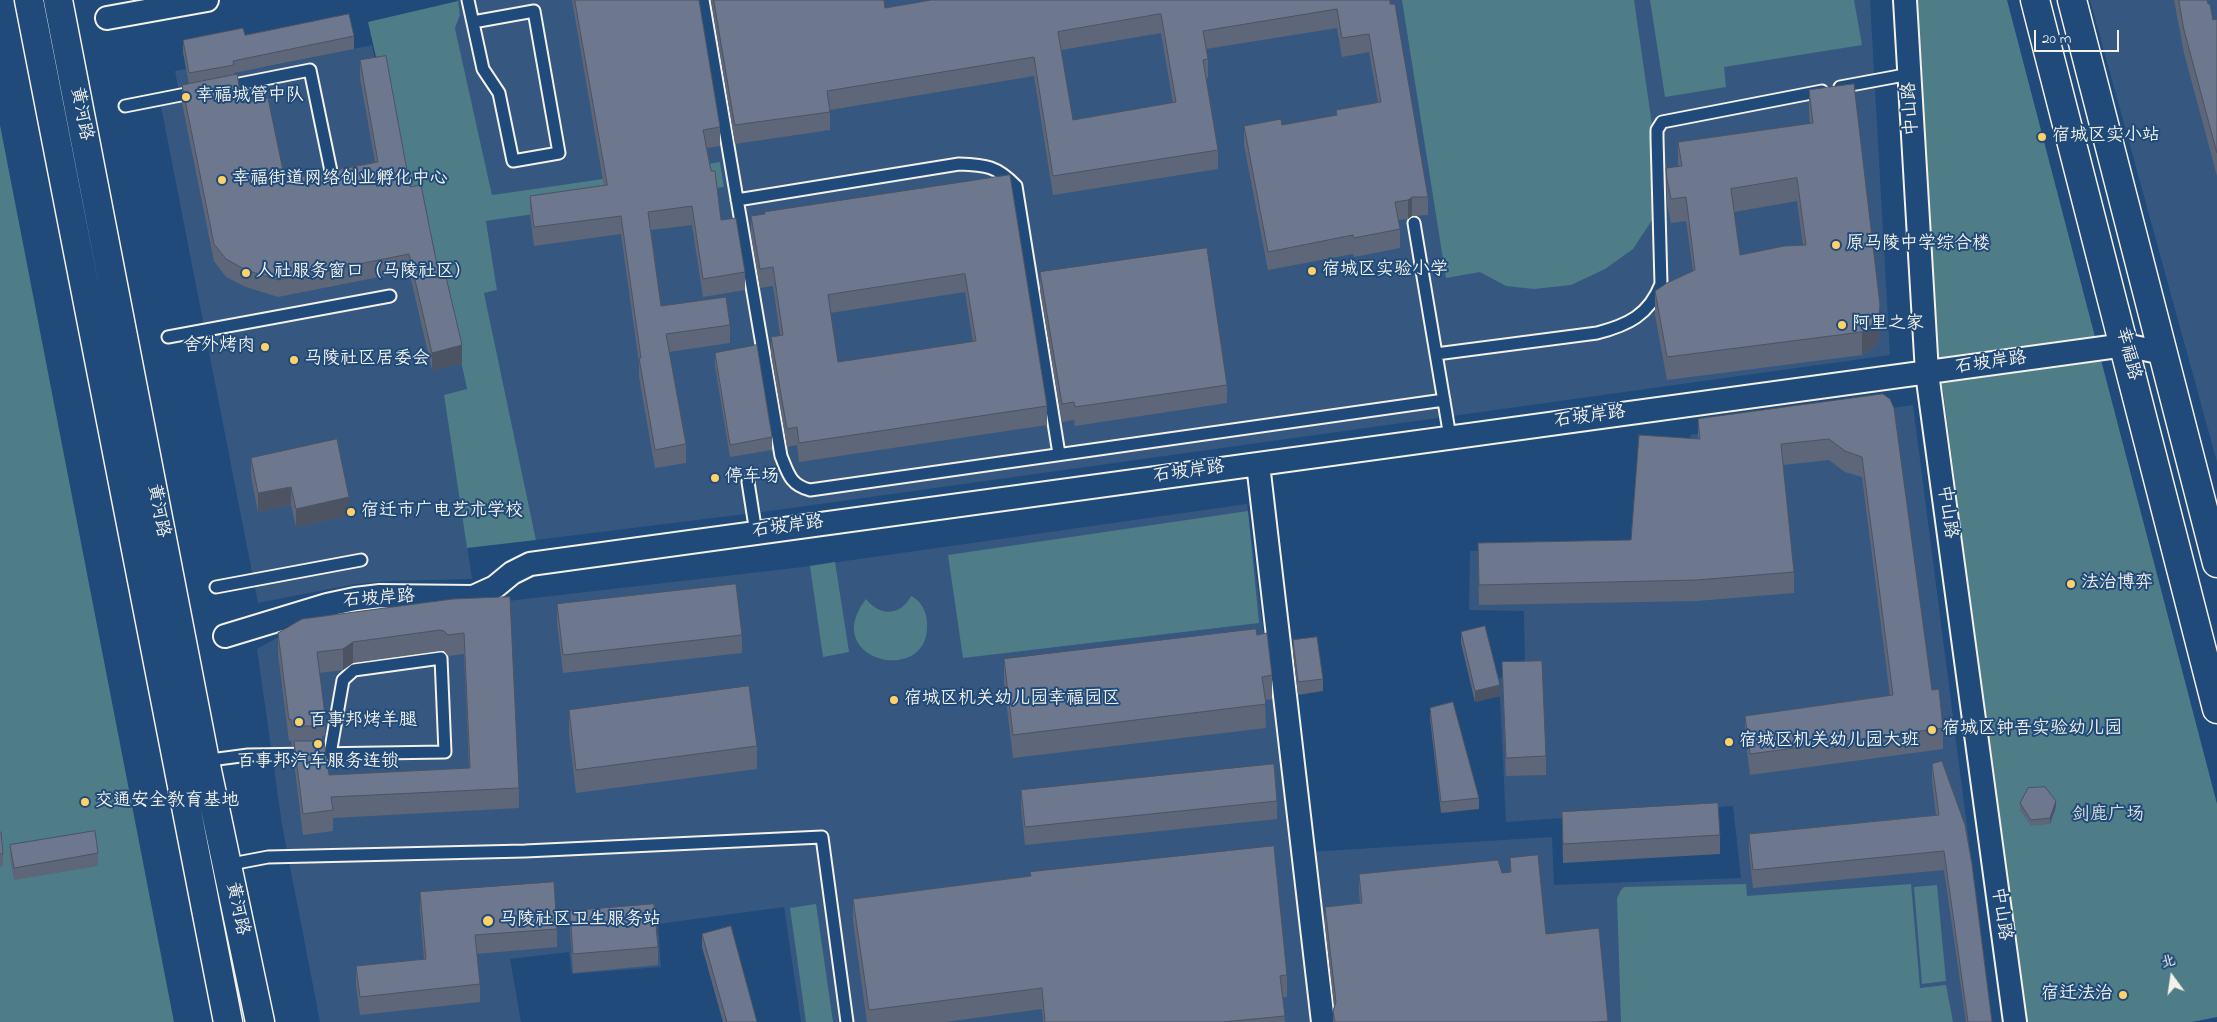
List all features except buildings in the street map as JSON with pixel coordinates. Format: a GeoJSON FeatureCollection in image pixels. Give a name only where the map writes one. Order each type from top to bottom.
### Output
{"type":"FeatureCollection","features":[{"type":"Feature","properties":{"kind":"main road","name":"黄河路"},"geometry":{"type":"LineString","coordinates":[[29,0],[191,762],[226,864],[260,1022]]}},
{"type":"Feature","properties":{"kind":"main road","name":"黄河路"},"geometry":{"type":"LineString","coordinates":[[58,0],[191,762],[228,1022]]}},
{"type":"Feature","properties":{"kind":"main road","name":"幸福路"},"geometry":{"type":"LineString","coordinates":[[2036,0],[2217,709]]}},
{"type":"Feature","properties":{"kind":"main road","name":"幸福路"},"geometry":{"type":"LineString","coordinates":[[2072,0],[2217,563]]}},
{"type":"Feature","properties":{"kind":"street"},"geometry":{"type":"LineString","coordinates":[[107,18],[207,0]]}},
{"type":"Feature","properties":{"kind":"street","name":"中山路"},"geometry":{"type":"LineString","coordinates":[[1905,0],[1928,373],[2015,1022]]}},
{"type":"Feature","properties":{"kind":"street","name":"石坡岸路"},"geometry":{"type":"LineString","coordinates":[[225,636],[328,605],[355,599],[380,596],[473,597],[495,587],[512,573],[530,564],[2125,345],[2163,354]]}},
{"type":"Feature","properties":{"kind":"street"},"geometry":{"type":"LineString","coordinates":[[1258,464],[1324,1022]]}},
{"type":"Feature","properties":{"kind":"lane"},"geometry":{"type":"LineString","coordinates":[[468,0],[483,69],[499,93],[513,161],[559,153],[534,12],[473,22]]}},
{"type":"Feature","properties":{"kind":"lane"},"geometry":{"type":"LineString","coordinates":[[703,0],[781,456],[788,474],[798,487],[810,490],[1444,400]]}},
{"type":"Feature","properties":{"kind":"lane"},"geometry":{"type":"LineString","coordinates":[[124,106],[310,70],[332,176]]}},
{"type":"Feature","properties":{"kind":"lane"},"geometry":{"type":"LineString","coordinates":[[1436,354],[1597,333],[1619,327],[1644,312],[1656,299],[1662,278],[1657,130],[1662,122],[1910,74]]}},
{"type":"Feature","properties":{"kind":"lane"},"geometry":{"type":"LineString","coordinates":[[737,200],[960,164],[986,165],[1004,173],[1016,186],[1059,454]]}},
{"type":"Feature","properties":{"kind":"lane"},"geometry":{"type":"LineString","coordinates":[[1414,223],[1450,438]]}},
{"type":"Feature","properties":{"kind":"lane"},"geometry":{"type":"LineString","coordinates":[[168,337],[390,296]]}},
{"type":"Feature","properties":{"kind":"lane"},"geometry":{"type":"LineString","coordinates":[[748,482],[756,533]]}},
{"type":"Feature","properties":{"kind":"lane"},"geometry":{"type":"LineString","coordinates":[[216,587],[361,560]]}},
{"type":"Feature","properties":{"kind":"lane"},"geometry":{"type":"LineString","coordinates":[[191,762],[248,755],[330,754],[445,752],[441,658],[354,670],[343,680],[330,754]]}},
{"type":"Feature","properties":{"kind":"lane"},"geometry":{"type":"LineString","coordinates":[[226,864],[268,858],[524,851],[822,837],[847,1022]]}},
{"type":"Feature","properties":{"kind":"shaded area","name":"宿城区实验小学"},"geometry":{"type":"Polygon","coordinates":[[[457,0],[1870,0],[1890,355],[777,510],[536,540],[484,293],[497,290],[486,221],[724,187],[720,162],[492,195],[455,28],[460,15],[457,0]]]}},
{"type":"Feature","properties":{"kind":"shaded area"},"geometry":{"type":"Polygon","coordinates":[[[2090,0],[2217,0],[2217,462],[2090,0]]]}},
{"type":"Feature","properties":{"kind":"shaded area"},"geometry":{"type":"Polygon","coordinates":[[[372,45],[376,65],[443,281],[467,390],[444,395],[472,579],[355,584],[258,603],[161,106],[181,102],[175,71],[186,69],[183,52],[266,67],[372,45]]]}},
{"type":"Feature","properties":{"kind":"shaded area"},"geometry":{"type":"Polygon","coordinates":[[[1913,405],[1992,1022],[801,1022],[784,907],[658,924],[661,967],[572,974],[569,952],[510,959],[521,1022],[320,1022],[282,825],[257,649],[300,625],[803,567],[1247,504],[1292,853],[1552,837],[1554,885],[1741,878],[1733,806],[1506,822],[1499,678],[1525,676],[1524,611],[1469,610],[1470,551],[1703,545],[1690,435],[1913,405]]]}},
{"type":"Feature","properties":{"kind":"green space"},"geometry":{"type":"Polygon","coordinates":[[[1402,0],[1634,0],[1661,187],[1656,214],[1633,249],[1605,269],[1571,285],[1534,289],[1506,286],[1480,272],[1446,278],[1402,0]]]}},
{"type":"Feature","properties":{"kind":"green space"},"geometry":{"type":"Polygon","coordinates":[[[1650,0],[1854,0],[1862,45],[1724,67],[1726,87],[1665,97],[1650,0]]]}},
{"type":"Feature","properties":{"kind":"green space","name":"剑鹿广场"},"geometry":{"type":"Polygon","coordinates":[[[1913,0],[2007,0],[2217,804],[2217,1017],[2192,1022],[2026,1022],[1943,391],[1932,352],[1913,0]]]}},
{"type":"Feature","properties":{"kind":"green space"},"geometry":{"type":"Polygon","coordinates":[[[458,1],[460,15],[455,28],[492,195],[720,162],[724,187],[486,221],[497,290],[484,293],[536,540],[467,548],[444,395],[467,389],[443,281],[410,205],[368,22],[458,1]]]}},
{"type":"Feature","properties":{"kind":"green space"},"geometry":{"type":"Polygon","coordinates":[[[0,125],[174,1022],[0,1022],[0,125]]]}},
{"type":"Feature","properties":{"kind":"green space"},"geometry":{"type":"Polygon","coordinates":[[[1248,511],[1259,623],[963,658],[948,555],[1248,511]]]}},
{"type":"Feature","properties":{"kind":"green space"},"geometry":{"type":"Polygon","coordinates":[[[835,562],[849,652],[823,657],[810,566],[835,562]]]}},
{"type":"Feature","properties":{"kind":"green space"},"geometry":{"type":"Polygon","coordinates":[[[911,596],[921,604],[926,616],[927,624],[923,644],[912,655],[896,660],[880,658],[865,651],[856,638],[855,620],[866,599],[878,609],[890,612],[902,607],[911,596]]]}},
{"type":"Feature","properties":{"kind":"green space"},"geometry":{"type":"Polygon","coordinates":[[[1746,884],[1747,896],[1911,884],[1920,988],[1946,985],[1953,1022],[1621,1022],[1617,898],[1621,890],[1624,887],[1746,884]]]}},
{"type":"Feature","properties":{"kind":"green space"},"geometry":{"type":"Polygon","coordinates":[[[1937,885],[1946,981],[1922,984],[1914,887],[1937,885]]]}},
{"type":"Feature","properties":{"kind":"green space"},"geometry":{"type":"Polygon","coordinates":[[[816,904],[833,1022],[806,1022],[790,908],[816,904]]]}},
{"type":"Feature","properties":{"kind":"place","name":"幸福城管中队"},"geometry":{"type":"Point","coordinates":[186,97]}},
{"type":"Feature","properties":{"kind":"place","name":"宿城区实小站"},"geometry":{"type":"Point","coordinates":[2042,137]}},
{"type":"Feature","properties":{"kind":"place","name":"幸福街道网络创业孵化中心"},"geometry":{"type":"Point","coordinates":[222,180]}},
{"type":"Feature","properties":{"kind":"place","name":"原马陵中学综合楼"},"geometry":{"type":"Point","coordinates":[1836,245]}},
{"type":"Feature","properties":{"kind":"place","name":"宿城区实验小学"},"geometry":{"type":"Point","coordinates":[1312,271]}},
{"type":"Feature","properties":{"kind":"place","name":"人社服务窗口（马陵社区）"},"geometry":{"type":"Point","coordinates":[246,273]}},
{"type":"Feature","properties":{"kind":"place","name":"阿里之家"},"geometry":{"type":"Point","coordinates":[1842,325]}},
{"type":"Feature","properties":{"kind":"place","name":"舍外烤肉"},"geometry":{"type":"Point","coordinates":[265,347]}},
{"type":"Feature","properties":{"kind":"place","name":"马陵社区居委会"},"geometry":{"type":"Point","coordinates":[294,360]}},
{"type":"Feature","properties":{"kind":"place","name":"停车场"},"geometry":{"type":"Point","coordinates":[715,478]}},
{"type":"Feature","properties":{"kind":"place","name":"宿迁市广电艺术学校"},"geometry":{"type":"Point","coordinates":[351,512]}},
{"type":"Feature","properties":{"kind":"place","name":"法治博弈"},"geometry":{"type":"Point","coordinates":[2071,584]}},
{"type":"Feature","properties":{"kind":"place","name":"宿城区机关幼儿园幸福园区"},"geometry":{"type":"Point","coordinates":[894,700]}},
{"type":"Feature","properties":{"kind":"place","name":"百事邦烤羊腿"},"geometry":{"type":"Point","coordinates":[299,722]}},
{"type":"Feature","properties":{"kind":"place","name":"宿城区钟吾实验幼儿园"},"geometry":{"type":"Point","coordinates":[1932,730]}},
{"type":"Feature","properties":{"kind":"place","name":"宿城区机关幼儿园大班"},"geometry":{"type":"Point","coordinates":[1729,742]}},
{"type":"Feature","properties":{"kind":"place","name":"百事邦汽车服务连锁"},"geometry":{"type":"Point","coordinates":[318,744]}},
{"type":"Feature","properties":{"kind":"place","name":"交通安全教育基地"},"geometry":{"type":"Point","coordinates":[85,802]}},
{"type":"Feature","properties":{"kind":"place","name":"马陵社区卫生服务站"},"geometry":{"type":"Point","coordinates":[488,921]}},
{"type":"Feature","properties":{"kind":"place","name":"宿迁法治"},"geometry":{"type":"Point","coordinates":[2123,995]}}]}
